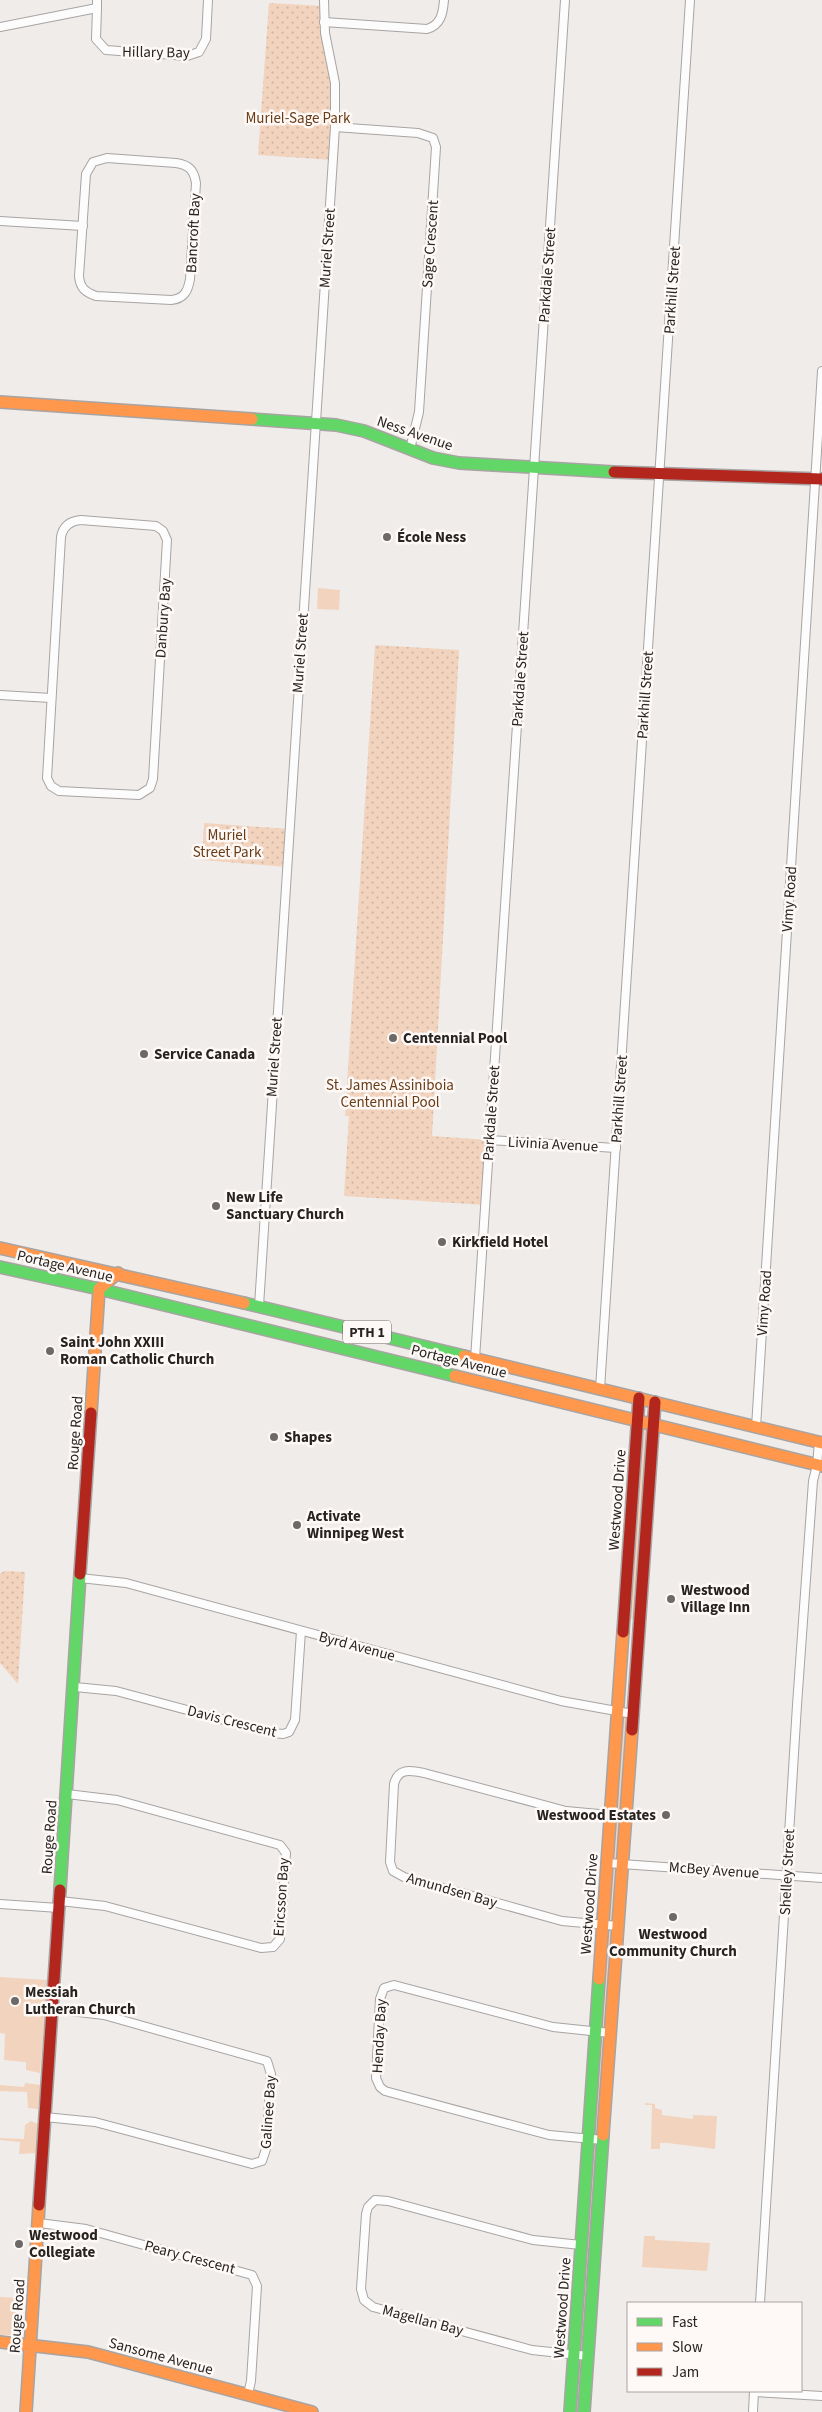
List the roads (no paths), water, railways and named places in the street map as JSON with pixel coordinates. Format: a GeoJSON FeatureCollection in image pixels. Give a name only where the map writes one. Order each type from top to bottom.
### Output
{"type":"FeatureCollection","features":[{"type":"Feature","properties":{"kind":"main road","name":"Ness Avenue"},"geometry":{"type":"LineString","coordinates":[[0,402],[315,424],[357,429],[433,458],[459,463],[660,475],[818,479]]}},
{"type":"Feature","properties":{"kind":"main road","name":"Portage Avenue"},"geometry":{"type":"LineString","coordinates":[[2,1248],[259,1306],[820,1442]]}},
{"type":"Feature","properties":{"kind":"main road","name":"Portage Avenue"},"geometry":{"type":"LineString","coordinates":[[0,1267],[75,1283],[820,1465]]}},
{"type":"Feature","properties":{"kind":"main road"},"geometry":{"type":"LineString","coordinates":[[75,1283],[104,1270]]}},
{"type":"Feature","properties":{"kind":"main road"},"geometry":{"type":"LineString","coordinates":[[99,1289],[118,1273]]}},
{"type":"Feature","properties":{"kind":"main road","name":"Rouge Road"},"geometry":{"type":"LineString","coordinates":[[26,2412],[75,1687],[80,1578],[99,1289]]}},
{"type":"Feature","properties":{"kind":"main road","name":"Westwood Drive"},"geometry":{"type":"LineString","coordinates":[[570,2412],[639,1398]]}},
{"type":"Feature","properties":{"kind":"main road","name":"Westwood Drive"},"geometry":{"type":"LineString","coordinates":[[584,2412],[655,1402]]}},
{"type":"Feature","properties":{"kind":"main road","name":"Sansome Avenue"},"geometry":{"type":"LineString","coordinates":[[0,2342],[88,2352],[312,2412]]}},
{"type":"Feature","properties":{"kind":"street","name":"Hillary Bay"},"geometry":{"type":"LineString","coordinates":[[97,4],[96,39],[106,50],[187,56],[199,52],[204,44],[208,0]]}},
{"type":"Feature","properties":{"kind":"street","name":"Muriel Street"},"geometry":{"type":"LineString","coordinates":[[259,1306],[334,127],[335,83],[324,22],[324,0]]}},
{"type":"Feature","properties":{"kind":"street"},"geometry":{"type":"LineString","coordinates":[[324,22],[427,29],[434,27],[441,19],[444,0]]}},
{"type":"Feature","properties":{"kind":"street","name":"Parkdale Street"},"geometry":{"type":"LineString","coordinates":[[475,1358],[565,0]]}},
{"type":"Feature","properties":{"kind":"street","name":"Parkhill Street"},"geometry":{"type":"LineString","coordinates":[[600,1389],[690,0]]}},
{"type":"Feature","properties":{"kind":"street"},"geometry":{"type":"LineString","coordinates":[[0,27],[97,4]]}},
{"type":"Feature","properties":{"kind":"street","name":"Sage Crescent"},"geometry":{"type":"LineString","coordinates":[[334,127],[418,133],[433,138],[436,146],[419,412],[410,449]]}},
{"type":"Feature","properties":{"kind":"street","name":"Bancroft Bay"},"geometry":{"type":"LineString","coordinates":[[107,158],[184,164],[193,171],[196,183],[190,279],[187,292],[179,298],[171,300],[96,296],[83,290],[79,276],[83,226],[86,174],[93,162],[107,158]]}},
{"type":"Feature","properties":{"kind":"street"},"geometry":{"type":"LineString","coordinates":[[0,221],[83,226]]}},
{"type":"Feature","properties":{"kind":"street","name":"Vimy Road"},"geometry":{"type":"LineString","coordinates":[[756,1427],[818,479],[822,371]]}},
{"type":"Feature","properties":{"kind":"street","name":"Danbury Bay"},"geometry":{"type":"LineString","coordinates":[[81,520],[150,525],[160,528],[166,535],[168,544],[150,788],[144,793],[130,796],[64,792],[52,786],[46,773],[50,698],[61,537],[65,527],[70,523],[81,520]]}},
{"type":"Feature","properties":{"kind":"street"},"geometry":{"type":"LineString","coordinates":[[0,694],[50,698]]}},
{"type":"Feature","properties":{"kind":"street","name":"Livinia Avenue"},"geometry":{"type":"LineString","coordinates":[[490,1140],[616,1148]]}},
{"type":"Feature","properties":{"kind":"street","name":"Shelley Street"},"geometry":{"type":"LineString","coordinates":[[760,2302],[806,1563],[813,1481],[820,1465],[820,1442]]}},
{"type":"Feature","properties":{"kind":"street","name":"Byrd Avenue"},"geometry":{"type":"LineString","coordinates":[[80,1578],[132,1584],[573,1704],[633,1714]]}},
{"type":"Feature","properties":{"kind":"street","name":"Davis Crescent"},"geometry":{"type":"LineString","coordinates":[[75,1687],[116,1691],[273,1733],[283,1734],[289,1732],[294,1723],[301,1631]]}},
{"type":"Feature","properties":{"kind":"street","name":"Amundsen Bay"},"geometry":{"type":"LineString","coordinates":[[610,1815],[572,1813],[411,1770],[400,1772],[394,1784],[390,1868],[397,1874],[562,1920],[618,1926]]}},
{"type":"Feature","properties":{"kind":"street","name":"Ericsson Bay"},"geometry":{"type":"LineString","coordinates":[[0,1904],[104,1906],[261,1948],[276,1945],[281,1936],[286,1853],[280,1845],[117,1800],[68,1794]]}},
{"type":"Feature","properties":{"kind":"street","name":"McBey Avenue"},"geometry":{"type":"LineString","coordinates":[[607,1863],[822,1878]]}},
{"type":"Feature","properties":{"kind":"street","name":"Henday Bay"},"geometry":{"type":"LineString","coordinates":[[603,2140],[549,2135],[385,2092],[380,2087],[376,2078],[380,1999],[384,1988],[394,1984],[553,2027],[610,2033]]}},
{"type":"Feature","properties":{"kind":"street","name":"Galinee Bay"},"geometry":{"type":"LineString","coordinates":[[46,2117],[95,2122],[252,2164],[262,2161],[266,2149],[271,2074],[267,2061],[96,2013],[52,2009]]}},
{"type":"Feature","properties":{"kind":"street","name":"Magellan Bay"},"geometry":{"type":"LineString","coordinates":[[581,2245],[538,2242],[381,2200],[370,2203],[366,2214],[361,2294],[367,2304],[532,2350],[588,2356]]}},
{"type":"Feature","properties":{"kind":"street","name":"Peary Crescent"},"geometry":{"type":"LineString","coordinates":[[39,2223],[86,2229],[252,2275],[257,2286],[251,2381],[248,2394]]}},
{"type":"Feature","properties":{"kind":"street"},"geometry":{"type":"LineString","coordinates":[[753,2412],[754,2392],[822,2396]]}},
{"type":"Feature","properties":{"kind":"place","name":"École Ness"},"geometry":{"type":"Point","coordinates":[387,537]}},
{"type":"Feature","properties":{"kind":"place","name":"Centennial Pool"},"geometry":{"type":"Point","coordinates":[393,1038]}},
{"type":"Feature","properties":{"kind":"place","name":"Service Canada"},"geometry":{"type":"Point","coordinates":[144,1054]}},
{"type":"Feature","properties":{"kind":"place","name":"New Life Sanctuary Church"},"geometry":{"type":"Point","coordinates":[216,1206]}},
{"type":"Feature","properties":{"kind":"place","name":"Kirkfield Hotel"},"geometry":{"type":"Point","coordinates":[442,1242]}},
{"type":"Feature","properties":{"kind":"place","name":"Saint John XXIII Roman Catholic Church"},"geometry":{"type":"Point","coordinates":[50,1351]}},
{"type":"Feature","properties":{"kind":"place","name":"Shapes"},"geometry":{"type":"Point","coordinates":[274,1437]}},
{"type":"Feature","properties":{"kind":"place","name":"Activate Winnipeg West"},"geometry":{"type":"Point","coordinates":[297,1525]}},
{"type":"Feature","properties":{"kind":"place","name":"Westwood Village Inn"},"geometry":{"type":"Point","coordinates":[671,1599]}},
{"type":"Feature","properties":{"kind":"place","name":"Westwood Estates"},"geometry":{"type":"Point","coordinates":[666,1815]}},
{"type":"Feature","properties":{"kind":"place","name":"Westwood Community Church"},"geometry":{"type":"Point","coordinates":[673,1917]}},
{"type":"Feature","properties":{"kind":"place","name":"Messiah Lutheran Church"},"geometry":{"type":"Point","coordinates":[15,2001]}},
{"type":"Feature","properties":{"kind":"place","name":"Westwood Collegiate"},"geometry":{"type":"Point","coordinates":[19,2244]}},
{"type":"Feature","properties":{"kind":"park label","name":"Muriel-Sage Park"},"geometry":{"type":"Point","coordinates":[298,118]}},
{"type":"Feature","properties":{"kind":"park label","name":"Muriel Street Park"},"geometry":{"type":"Point","coordinates":[227,844]}},
{"type":"Feature","properties":{"kind":"park label","name":"St. James Assiniboia Centennial Pool"},"geometry":{"type":"Point","coordinates":[390,1094]}}]}
